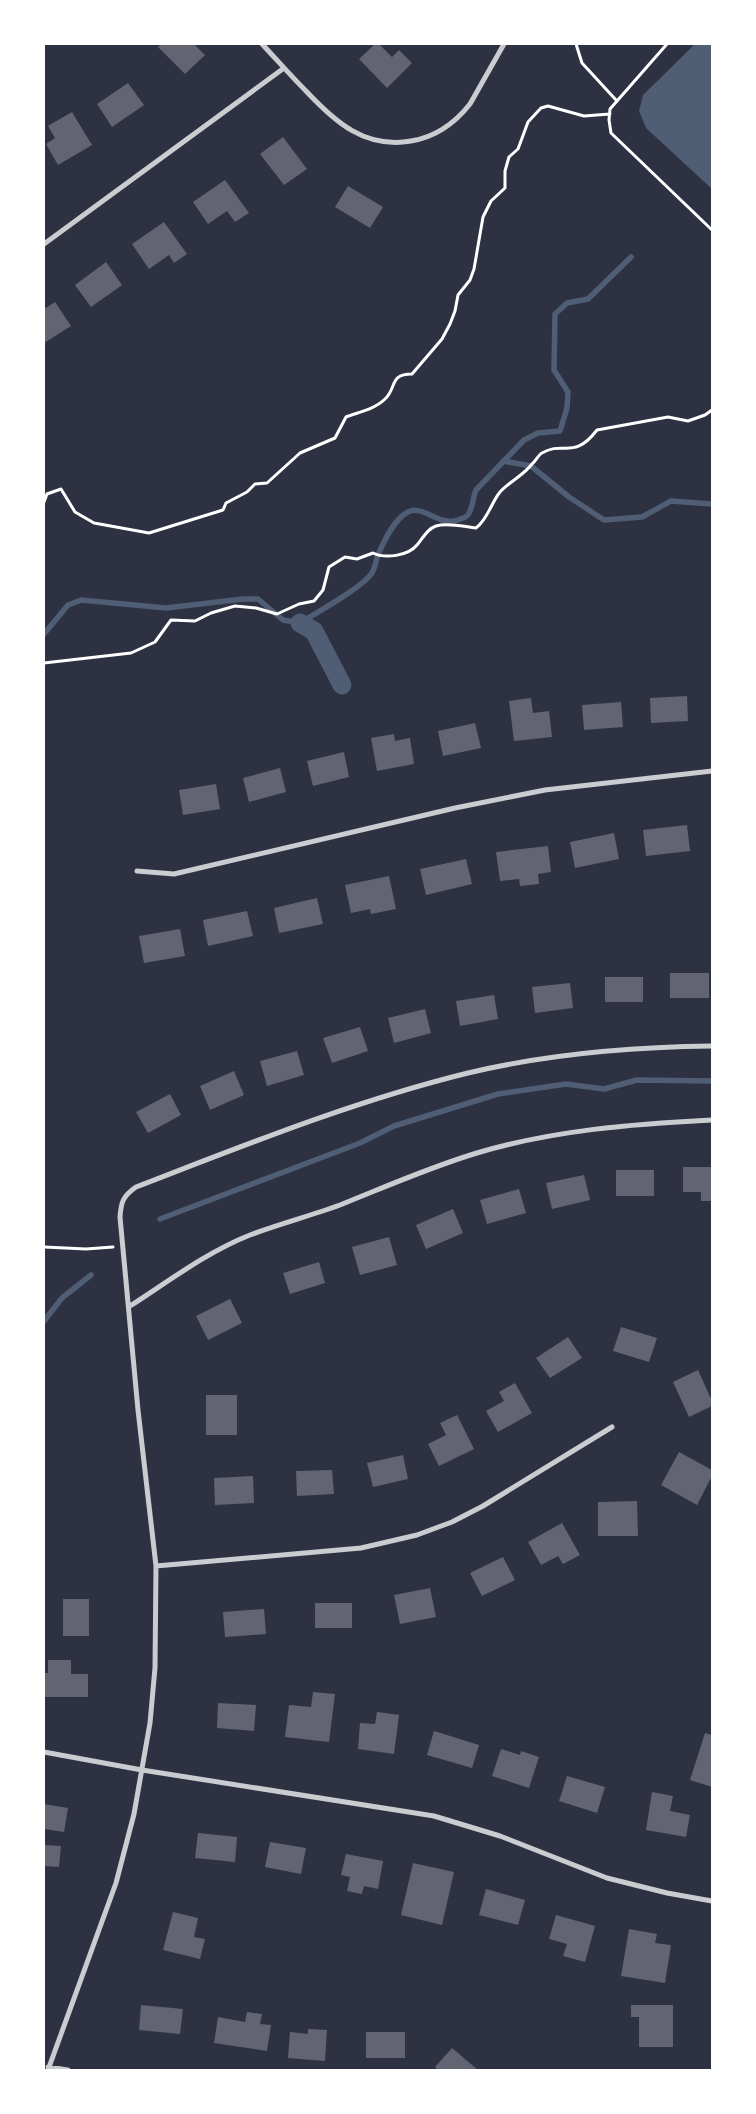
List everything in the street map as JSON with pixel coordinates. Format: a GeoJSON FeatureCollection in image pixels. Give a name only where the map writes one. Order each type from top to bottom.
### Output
{"type":"FeatureCollection","features":[{"type":"Feature","properties":{"kind":"street"},"geometry":{"type":"LineString","coordinates":[[262,44],[325,111],[346,128],[363,137],[382,142],[420,139],[435,134],[449,125],[470,104],[504,44]]}},
{"type":"Feature","properties":{"kind":"street"},"geometry":{"type":"LineString","coordinates":[[44,244],[284,68]]}},
{"type":"Feature","properties":{"kind":"street"},"geometry":{"type":"LineString","coordinates":[[137,870],[174,874],[455,808],[545,790],[712,771]]}},
{"type":"Feature","properties":{"kind":"street"},"geometry":{"type":"LineString","coordinates":[[68,2070],[48,2068],[116,1884],[134,1814],[142,1770],[150,1723],[155,1668],[156,1566],[138,1410],[124,1246],[121,1204],[127,1193],[136,1187],[293,1126],[393,1093],[480,1071],[536,1060],[606,1052],[712,1046]]}},
{"type":"Feature","properties":{"kind":"street"},"geometry":{"type":"LineString","coordinates":[[130,1306],[206,1256],[249,1236],[337,1206],[438,1166],[478,1153],[531,1139],[598,1129],[712,1120]]}},
{"type":"Feature","properties":{"kind":"street"},"geometry":{"type":"LineString","coordinates":[[156,1566],[361,1548],[417,1536],[452,1522],[483,1506],[612,1427]]}},
{"type":"Feature","properties":{"kind":"street"},"geometry":{"type":"LineString","coordinates":[[44,1752],[142,1770],[434,1816],[500,1836],[606,1878],[667,1893],[712,1901]]}},
{"type":"Feature","properties":{"kind":"path"},"geometry":{"type":"LineString","coordinates":[[576,44],[582,63],[616,100]]}},
{"type":"Feature","properties":{"kind":"path"},"geometry":{"type":"LineString","coordinates":[[667,44],[610,109],[611,133],[712,230]]}},
{"type":"Feature","properties":{"kind":"path"},"geometry":{"type":"LineString","coordinates":[[44,502],[47,494],[61,489],[75,512],[94,523],[148,533],[223,510],[226,503],[247,492],[255,484],[267,483],[300,453],[316,448],[335,438],[346,417],[375,406],[387,398],[396,379],[400,376],[412,374],[442,339],[455,311],[458,295],[470,280],[474,269],[483,217],[491,201],[505,188],[504,171],[508,157],[518,149],[528,122],[534,114],[540,108],[548,106],[584,116],[610,114]]}},
{"type":"Feature","properties":{"kind":"path"},"geometry":{"type":"LineString","coordinates":[[44,664],[131,653],[155,642],[171,620],[195,621],[212,613],[235,606],[256,608],[277,614],[300,604],[314,601],[323,590],[330,567],[344,557],[357,559],[373,553],[378,556],[397,556],[416,547],[428,530],[437,526],[476,528],[481,524],[500,492],[531,466],[541,453],[551,450],[574,449],[587,442],[596,430],[668,417],[688,421],[705,415],[712,410]]}},
{"type":"Feature","properties":{"kind":"path"},"geometry":{"type":"LineString","coordinates":[[44,1247],[86,1249],[124,1246]]}},
{"type":"Feature","properties":{"kind":"water"},"geometry":{"type":"Polygon","coordinates":[[[695,44],[712,44],[712,189],[646,128],[639,111],[643,95],[695,44]]]}},
{"type":"Feature","properties":{"kind":"building"},"geometry":{"type":"Polygon","coordinates":[[[161,44],[194,44],[205,55],[185,74],[158,47],[161,44]]]}},
{"type":"Feature","properties":{"kind":"building"},"geometry":{"type":"Polygon","coordinates":[[[375,44],[379,44],[392,57],[399,50],[412,63],[387,88],[359,59],[375,44]]]}},
{"type":"Feature","properties":{"kind":"building"},"geometry":{"type":"Polygon","coordinates":[[[128,83],[144,105],[112,127],[97,104],[128,83]]]}},
{"type":"Feature","properties":{"kind":"building"},"geometry":{"type":"Polygon","coordinates":[[[72,112],[92,145],[58,165],[46,144],[55,138],[48,126],[72,112]]]}},
{"type":"Feature","properties":{"kind":"building"},"geometry":{"type":"Polygon","coordinates":[[[283,137],[307,169],[284,185],[260,154],[283,137]]]}},
{"type":"Feature","properties":{"kind":"building"},"geometry":{"type":"Polygon","coordinates":[[[225,180],[249,213],[235,222],[227,211],[208,224],[193,202],[225,180]]]}},
{"type":"Feature","properties":{"kind":"building"},"geometry":{"type":"Polygon","coordinates":[[[348,186],[383,207],[370,228],[335,207],[348,186]]]}},
{"type":"Feature","properties":{"kind":"building"},"geometry":{"type":"Polygon","coordinates":[[[164,222],[187,254],[174,263],[169,255],[149,269],[132,244],[164,222]]]}},
{"type":"Feature","properties":{"kind":"building"},"geometry":{"type":"Polygon","coordinates":[[[106,262],[122,285],[91,307],[75,285],[106,262]]]}},
{"type":"Feature","properties":{"kind":"building"},"geometry":{"type":"Polygon","coordinates":[[[55,302],[71,326],[44,343],[44,309],[55,302]]]}},
{"type":"Feature","properties":{"kind":"building"},"geometry":{"type":"Polygon","coordinates":[[[687,696],[688,721],[651,723],[650,698],[687,696]]]}},
{"type":"Feature","properties":{"kind":"building"},"geometry":{"type":"Polygon","coordinates":[[[531,698],[533,713],[549,711],[552,737],[514,741],[509,701],[531,698]]]}},
{"type":"Feature","properties":{"kind":"building"},"geometry":{"type":"Polygon","coordinates":[[[621,702],[623,727],[584,730],[582,705],[621,702]]]}},
{"type":"Feature","properties":{"kind":"building"},"geometry":{"type":"Polygon","coordinates":[[[475,723],[481,748],[443,756],[438,731],[475,723]]]}},
{"type":"Feature","properties":{"kind":"building"},"geometry":{"type":"Polygon","coordinates":[[[394,734],[395,741],[410,738],[414,764],[377,771],[371,738],[394,734]]]}},
{"type":"Feature","properties":{"kind":"building"},"geometry":{"type":"Polygon","coordinates":[[[344,752],[349,777],[313,786],[307,761],[344,752]]]}},
{"type":"Feature","properties":{"kind":"building"},"geometry":{"type":"Polygon","coordinates":[[[280,768],[286,792],[249,802],[243,778],[280,768]]]}},
{"type":"Feature","properties":{"kind":"building"},"geometry":{"type":"Polygon","coordinates":[[[216,784],[220,809],[183,815],[179,790],[216,784]]]}},
{"type":"Feature","properties":{"kind":"building"},"geometry":{"type":"Polygon","coordinates":[[[687,825],[690,851],[646,856],[643,830],[687,825]]]}},
{"type":"Feature","properties":{"kind":"building"},"geometry":{"type":"Polygon","coordinates":[[[614,833],[619,859],[575,868],[570,842],[614,833]]]}},
{"type":"Feature","properties":{"kind":"building"},"geometry":{"type":"Polygon","coordinates":[[[548,846],[551,872],[538,874],[539,884],[520,886],[519,879],[500,881],[496,852],[548,846]]]}},
{"type":"Feature","properties":{"kind":"building"},"geometry":{"type":"Polygon","coordinates":[[[466,859],[472,884],[426,895],[420,869],[466,859]]]}},
{"type":"Feature","properties":{"kind":"building"},"geometry":{"type":"Polygon","coordinates":[[[389,876],[396,909],[371,914],[370,909],[351,913],[345,885],[389,876]]]}},
{"type":"Feature","properties":{"kind":"building"},"geometry":{"type":"Polygon","coordinates":[[[317,898],[323,924],[279,933],[274,908],[317,898]]]}},
{"type":"Feature","properties":{"kind":"building"},"geometry":{"type":"Polygon","coordinates":[[[247,911],[253,936],[208,946],[203,920],[247,911]]]}},
{"type":"Feature","properties":{"kind":"building"},"geometry":{"type":"Polygon","coordinates":[[[180,929],[185,956],[144,963],[139,936],[180,929]]]}},
{"type":"Feature","properties":{"kind":"building"},"geometry":{"type":"Polygon","coordinates":[[[670,973],[709,973],[709,998],[670,998],[670,973]]]}},
{"type":"Feature","properties":{"kind":"building"},"geometry":{"type":"Polygon","coordinates":[[[605,977],[643,977],[643,1002],[605,1002],[605,977]]]}},
{"type":"Feature","properties":{"kind":"building"},"geometry":{"type":"Polygon","coordinates":[[[570,983],[573,1008],[535,1013],[532,987],[570,983]]]}},
{"type":"Feature","properties":{"kind":"building"},"geometry":{"type":"Polygon","coordinates":[[[494,995],[498,1019],[460,1026],[456,1001],[494,995]]]}},
{"type":"Feature","properties":{"kind":"building"},"geometry":{"type":"Polygon","coordinates":[[[425,1009],[431,1033],[394,1043],[388,1018],[425,1009]]]}},
{"type":"Feature","properties":{"kind":"building"},"geometry":{"type":"Polygon","coordinates":[[[360,1027],[368,1051],[332,1063],[323,1038],[360,1027]]]}},
{"type":"Feature","properties":{"kind":"building"},"geometry":{"type":"Polygon","coordinates":[[[297,1051],[304,1075],[267,1086],[260,1061],[297,1051]]]}},
{"type":"Feature","properties":{"kind":"building"},"geometry":{"type":"Polygon","coordinates":[[[234,1071],[244,1095],[210,1110],[200,1086],[234,1071]]]}},
{"type":"Feature","properties":{"kind":"building"},"geometry":{"type":"Polygon","coordinates":[[[170,1094],[181,1115],[148,1133],[136,1112],[170,1094]]]}},
{"type":"Feature","properties":{"kind":"building"},"geometry":{"type":"Polygon","coordinates":[[[683,1167],[712,1167],[712,1201],[701,1201],[701,1192],[683,1192],[683,1167]]]}},
{"type":"Feature","properties":{"kind":"building"},"geometry":{"type":"Polygon","coordinates":[[[616,1170],[654,1170],[654,1196],[616,1196],[616,1170]]]}},
{"type":"Feature","properties":{"kind":"building"},"geometry":{"type":"Polygon","coordinates":[[[584,1175],[590,1200],[552,1209],[546,1183],[584,1175]]]}},
{"type":"Feature","properties":{"kind":"building"},"geometry":{"type":"Polygon","coordinates":[[[519,1189],[526,1213],[487,1224],[480,1200],[519,1189]]]}},
{"type":"Feature","properties":{"kind":"building"},"geometry":{"type":"Polygon","coordinates":[[[453,1209],[463,1233],[426,1249],[416,1225],[453,1209]]]}},
{"type":"Feature","properties":{"kind":"building"},"geometry":{"type":"Polygon","coordinates":[[[389,1237],[397,1265],[360,1275],[352,1247],[389,1237]]]}},
{"type":"Feature","properties":{"kind":"building"},"geometry":{"type":"Polygon","coordinates":[[[319,1262],[325,1283],[290,1294],[283,1273],[319,1262]]]}},
{"type":"Feature","properties":{"kind":"building"},"geometry":{"type":"Polygon","coordinates":[[[230,1299],[242,1323],[208,1340],[196,1316],[230,1299]]]}},
{"type":"Feature","properties":{"kind":"building"},"geometry":{"type":"Polygon","coordinates":[[[621,1327],[657,1338],[649,1362],[613,1351],[621,1327]]]}},
{"type":"Feature","properties":{"kind":"building"},"geometry":{"type":"Polygon","coordinates":[[[568,1337],[582,1358],[550,1378],[536,1358],[568,1337]]]}},
{"type":"Feature","properties":{"kind":"building"},"geometry":{"type":"Polygon","coordinates":[[[698,1370],[712,1401],[712,1406],[689,1417],[673,1382],[698,1370]]]}},
{"type":"Feature","properties":{"kind":"building"},"geometry":{"type":"Polygon","coordinates":[[[515,1383],[532,1413],[498,1432],[486,1411],[504,1401],[499,1392],[515,1383]]]}},
{"type":"Feature","properties":{"kind":"building"},"geometry":{"type":"Polygon","coordinates":[[[206,1395],[237,1395],[237,1435],[206,1435],[206,1395]]]}},
{"type":"Feature","properties":{"kind":"building"},"geometry":{"type":"Polygon","coordinates":[[[457,1415],[474,1449],[439,1466],[428,1444],[446,1435],[440,1423],[457,1415]]]}},
{"type":"Feature","properties":{"kind":"building"},"geometry":{"type":"Polygon","coordinates":[[[679,1452],[712,1470],[712,1476],[697,1505],[661,1485],[679,1452]]]}},
{"type":"Feature","properties":{"kind":"building"},"geometry":{"type":"Polygon","coordinates":[[[403,1455],[408,1479],[373,1487],[367,1463],[403,1455]]]}},
{"type":"Feature","properties":{"kind":"building"},"geometry":{"type":"Polygon","coordinates":[[[332,1470],[334,1494],[297,1496],[296,1471],[332,1470]]]}},
{"type":"Feature","properties":{"kind":"building"},"geometry":{"type":"Polygon","coordinates":[[[253,1476],[254,1503],[215,1505],[214,1478],[253,1476]]]}},
{"type":"Feature","properties":{"kind":"building"},"geometry":{"type":"Polygon","coordinates":[[[637,1501],[638,1536],[598,1536],[598,1502],[637,1501]]]}},
{"type":"Feature","properties":{"kind":"building"},"geometry":{"type":"Polygon","coordinates":[[[562,1523],[580,1555],[563,1564],[558,1556],[541,1565],[528,1542],[562,1523]]]}},
{"type":"Feature","properties":{"kind":"building"},"geometry":{"type":"Polygon","coordinates":[[[503,1557],[515,1580],[482,1596],[470,1573],[503,1557]]]}},
{"type":"Feature","properties":{"kind":"building"},"geometry":{"type":"Polygon","coordinates":[[[430,1588],[436,1617],[400,1624],[394,1595],[430,1588]]]}},
{"type":"Feature","properties":{"kind":"building"},"geometry":{"type":"Polygon","coordinates":[[[63,1599],[89,1599],[89,1636],[63,1636],[63,1599]]]}},
{"type":"Feature","properties":{"kind":"building"},"geometry":{"type":"Polygon","coordinates":[[[315,1603],[352,1603],[352,1628],[315,1628],[315,1603]]]}},
{"type":"Feature","properties":{"kind":"building"},"geometry":{"type":"Polygon","coordinates":[[[264,1609],[266,1634],[225,1637],[223,1612],[264,1609]]]}},
{"type":"Feature","properties":{"kind":"building"},"geometry":{"type":"Polygon","coordinates":[[[48,1660],[71,1660],[71,1674],[88,1674],[88,1697],[44,1697],[44,1673],[48,1673],[48,1660]]]}},
{"type":"Feature","properties":{"kind":"building"},"geometry":{"type":"Polygon","coordinates":[[[313,1692],[335,1694],[329,1742],[285,1737],[289,1705],[311,1707],[313,1692]]]}},
{"type":"Feature","properties":{"kind":"building"},"geometry":{"type":"Polygon","coordinates":[[[218,1703],[256,1705],[254,1731],[217,1728],[218,1703]]]}},
{"type":"Feature","properties":{"kind":"building"},"geometry":{"type":"Polygon","coordinates":[[[377,1712],[399,1715],[394,1754],[358,1749],[360,1723],[375,1724],[377,1712]]]}},
{"type":"Feature","properties":{"kind":"building"},"geometry":{"type":"Polygon","coordinates":[[[434,1731],[479,1745],[472,1768],[427,1755],[434,1731]]]}},
{"type":"Feature","properties":{"kind":"building"},"geometry":{"type":"Polygon","coordinates":[[[705,1733],[712,1735],[712,1787],[690,1780],[705,1733]]]}},
{"type":"Feature","properties":{"kind":"building"},"geometry":{"type":"Polygon","coordinates":[[[501,1749],[520,1755],[521,1751],[539,1757],[529,1788],[492,1776],[501,1749]]]}},
{"type":"Feature","properties":{"kind":"building"},"geometry":{"type":"Polygon","coordinates":[[[567,1776],[605,1787],[597,1813],[559,1801],[567,1776]]]}},
{"type":"Feature","properties":{"kind":"building"},"geometry":{"type":"Polygon","coordinates":[[[652,1792],[673,1796],[670,1811],[690,1815],[686,1837],[646,1830],[652,1792]]]}},
{"type":"Feature","properties":{"kind":"building"},"geometry":{"type":"Polygon","coordinates":[[[44,1804],[68,1808],[64,1832],[44,1829],[44,1804]]]}},
{"type":"Feature","properties":{"kind":"building"},"geometry":{"type":"Polygon","coordinates":[[[198,1833],[237,1837],[235,1862],[195,1858],[198,1833]]]}},
{"type":"Feature","properties":{"kind":"building"},"geometry":{"type":"Polygon","coordinates":[[[270,1842],[306,1848],[301,1874],[265,1867],[270,1842]]]}},
{"type":"Feature","properties":{"kind":"building"},"geometry":{"type":"Polygon","coordinates":[[[44,1845],[61,1846],[59,1867],[44,1866],[44,1845]]]}},
{"type":"Feature","properties":{"kind":"building"},"geometry":{"type":"Polygon","coordinates":[[[346,1854],[383,1861],[378,1889],[364,1886],[362,1894],[347,1891],[350,1877],[341,1875],[346,1854]]]}},
{"type":"Feature","properties":{"kind":"building"},"geometry":{"type":"Polygon","coordinates":[[[413,1863],[454,1872],[442,1925],[401,1915],[413,1863]]]}},
{"type":"Feature","properties":{"kind":"building"},"geometry":{"type":"Polygon","coordinates":[[[486,1889],[525,1900],[518,1925],[479,1915],[486,1889]]]}},
{"type":"Feature","properties":{"kind":"building"},"geometry":{"type":"Polygon","coordinates":[[[173,1912],[198,1918],[194,1937],[205,1939],[200,1959],[163,1950],[173,1912]]]}},
{"type":"Feature","properties":{"kind":"building"},"geometry":{"type":"Polygon","coordinates":[[[556,1915],[595,1926],[585,1962],[563,1956],[567,1944],[549,1939],[556,1915]]]}},
{"type":"Feature","properties":{"kind":"building"},"geometry":{"type":"Polygon","coordinates":[[[629,1929],[657,1934],[655,1943],[671,1945],[665,1983],[621,1976],[629,1929]]]}},
{"type":"Feature","properties":{"kind":"building"},"geometry":{"type":"Polygon","coordinates":[[[141,2005],[183,2009],[180,2034],[139,2030],[141,2005]]]}},
{"type":"Feature","properties":{"kind":"building"},"geometry":{"type":"Polygon","coordinates":[[[631,2005],[673,2005],[673,2047],[639,2047],[639,2017],[631,2017],[631,2005]]]}},
{"type":"Feature","properties":{"kind":"building"},"geometry":{"type":"Polygon","coordinates":[[[247,2012],[262,2014],[260,2024],[271,2025],[267,2051],[214,2043],[218,2017],[245,2022],[247,2012]]]}},
{"type":"Feature","properties":{"kind":"building"},"geometry":{"type":"Polygon","coordinates":[[[308,2029],[327,2030],[325,2061],[288,2058],[290,2032],[308,2034],[308,2029]]]}},
{"type":"Feature","properties":{"kind":"building"},"geometry":{"type":"Polygon","coordinates":[[[366,2032],[405,2032],[405,2058],[366,2058],[366,2032]]]}},
{"type":"Feature","properties":{"kind":"building"},"geometry":{"type":"Polygon","coordinates":[[[452,2048],[478,2070],[438,2070],[435,2067],[452,2048]]]}},
{"type":"Feature","properties":{"kind":"waterway"},"geometry":{"type":"LineString","coordinates":[[44,634],[68,605],[81,600],[166,608],[258,599],[283,620],[300,623],[339,600],[359,586],[372,573],[386,537],[403,515],[414,510],[444,521],[464,518],[469,513],[476,490],[524,440],[538,433],[560,431],[567,408],[568,392],[554,370],[555,314],[567,303],[588,299],[631,257]]}},
{"type":"Feature","properties":{"kind":"waterway"},"geometry":{"type":"LineString","coordinates":[[503,461],[531,466],[569,497],[604,520],[642,517],[671,501],[712,504]]}},
{"type":"Feature","properties":{"kind":"waterway"},"geometry":{"type":"LineString","coordinates":[[300,623],[314,631],[342,685]]}},
{"type":"Feature","properties":{"kind":"waterway"},"geometry":{"type":"LineString","coordinates":[[160,1219],[360,1143],[394,1126],[498,1094],[566,1084],[604,1089],[637,1080],[712,1081]]}},
{"type":"Feature","properties":{"kind":"waterway"},"geometry":{"type":"LineString","coordinates":[[44,1321],[62,1298],[91,1275]]}}]}
